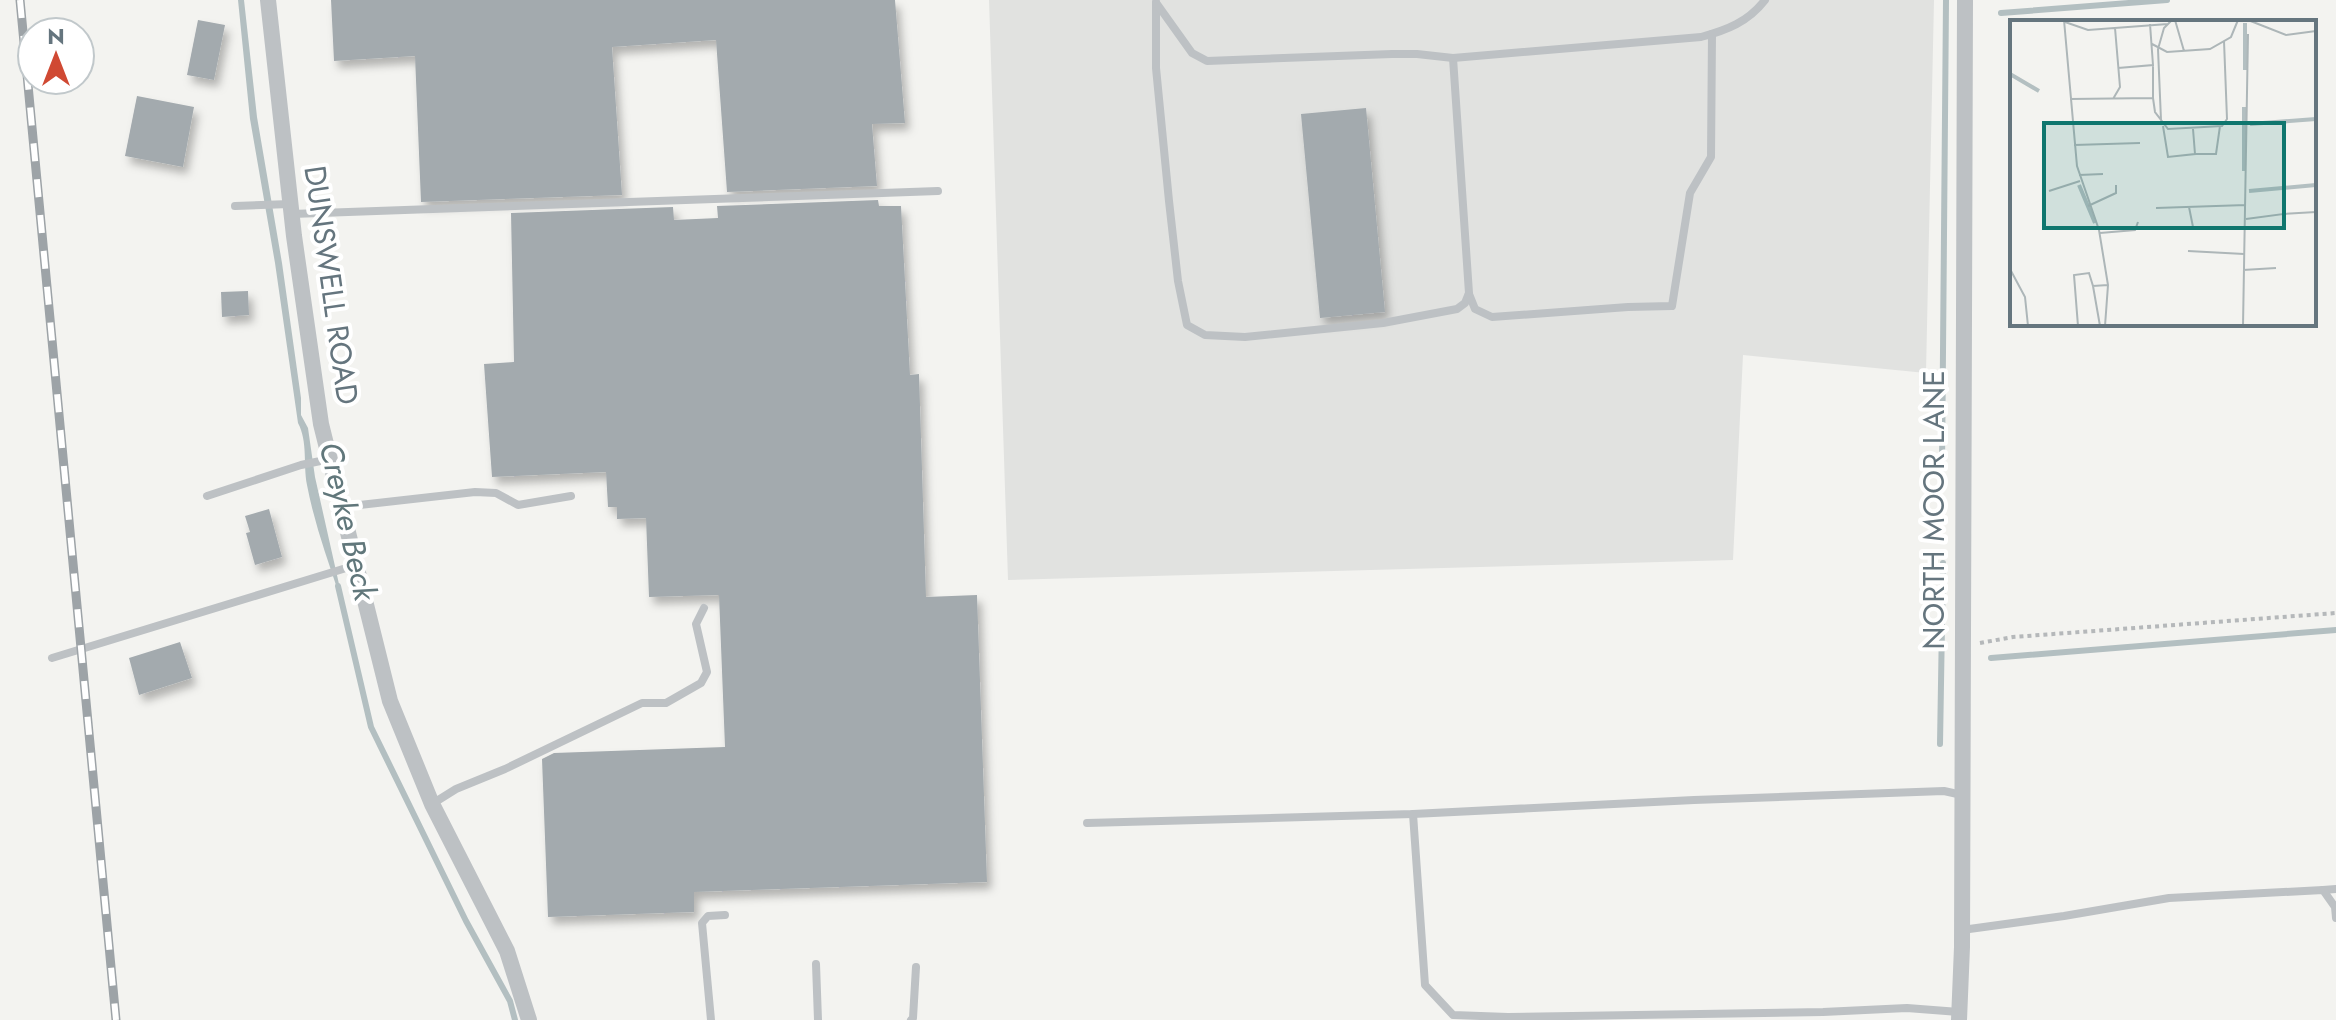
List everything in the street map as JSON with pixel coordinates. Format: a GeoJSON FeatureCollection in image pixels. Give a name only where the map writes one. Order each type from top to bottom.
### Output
{"type":"FeatureCollection","features":[{"type":"Feature","properties":{"kind":"street","name":"DUNSWELL ROAD"},"geometry":{"type":"LineString","coordinates":[[268,0],[286,208],[321,424],[324,460],[342,507],[349,567],[390,701],[432,804],[507,951],[529,1020]]}},
{"type":"Feature","properties":{"kind":"street","name":"NORTH MOOR LANE"},"geometry":{"type":"LineString","coordinates":[[1959,1016],[1962,930],[1965,0]]}},
{"type":"Feature","properties":{"kind":"lane"},"geometry":{"type":"LineString","coordinates":[[1155,1],[1192,53],[1207,61],[1392,54],[1453,58],[1701,37],[1731,29],[1755,13],[1765,0]]}},
{"type":"Feature","properties":{"kind":"lane"},"geometry":{"type":"LineString","coordinates":[[1155,1],[1156,68],[1163,142],[1178,281],[1187,325],[1205,335],[1245,337],[1383,323],[1457,309],[1465,303],[1469,293]]}},
{"type":"Feature","properties":{"kind":"lane"},"geometry":{"type":"LineString","coordinates":[[1453,58],[1469,293],[1475,309],[1492,317],[1672,306],[1690,193],[1711,157],[1712,34]]}},
{"type":"Feature","properties":{"kind":"lane"},"geometry":{"type":"LineString","coordinates":[[235,206],[286,208],[938,191]]}},
{"type":"Feature","properties":{"kind":"lane"},"geometry":{"type":"LineString","coordinates":[[207,496],[324,460]]}},
{"type":"Feature","properties":{"kind":"lane"},"geometry":{"type":"LineString","coordinates":[[342,507],[475,492],[496,493],[518,505],[571,496]]}},
{"type":"Feature","properties":{"kind":"lane"},"geometry":{"type":"LineString","coordinates":[[52,658],[349,567]]}},
{"type":"Feature","properties":{"kind":"lane"},"geometry":{"type":"LineString","coordinates":[[432,804],[456,789],[505,769],[642,703],[666,703],[701,683],[707,672],[696,624],[704,608]]}},
{"type":"Feature","properties":{"kind":"lane"},"geometry":{"type":"LineString","coordinates":[[1087,823],[1413,814],[1944,791],[1962,796]]}},
{"type":"Feature","properties":{"kind":"lane"},"geometry":{"type":"LineString","coordinates":[[1413,814],[1425,985],[1453,1015],[1508,1017],[1907,1008],[1959,1016]]}},
{"type":"Feature","properties":{"kind":"lane"},"geometry":{"type":"LineString","coordinates":[[1962,930],[2169,898],[2336,889]]}},
{"type":"Feature","properties":{"kind":"lane"},"geometry":{"type":"LineString","coordinates":[[2323,890],[2335,907],[2336,918]]}},
{"type":"Feature","properties":{"kind":"lane"},"geometry":{"type":"LineString","coordinates":[[711,1020],[702,923],[708,916],[725,915]]}},
{"type":"Feature","properties":{"kind":"lane"},"geometry":{"type":"LineString","coordinates":[[816,964],[818,1020]]}},
{"type":"Feature","properties":{"kind":"lane"},"geometry":{"type":"LineString","coordinates":[[911,1020],[916,967]]}},
{"type":"Feature","properties":{"kind":"path"},"geometry":{"type":"LineString","coordinates":[[1962,646],[2013,637],[2336,613]]}},
{"type":"Feature","properties":{"kind":"shaded area"},"geometry":{"type":"Polygon","coordinates":[[[238,0],[244,0],[257,117],[282,263],[301,415],[308,428],[339,594],[307,485],[303,438],[298,423],[250,119],[238,0]]]}},
{"type":"Feature","properties":{"kind":"shaded area"},"geometry":{"type":"Polygon","coordinates":[[[989,0],[1934,0],[1926,373],[1743,355],[1733,560],[1008,580],[989,0]]]}},
{"type":"Feature","properties":{"kind":"building"},"geometry":{"type":"Polygon","coordinates":[[[331,0],[895,0],[905,123],[872,124],[877,186],[727,192],[716,40],[612,47],[622,195],[421,202],[415,56],[334,61],[331,0]]]}},
{"type":"Feature","properties":{"kind":"building"},"geometry":{"type":"Polygon","coordinates":[[[198,20],[225,25],[214,80],[187,75],[198,20]]]}},
{"type":"Feature","properties":{"kind":"building"},"geometry":{"type":"Polygon","coordinates":[[[137,96],[194,107],[183,167],[125,156],[137,96]]]}},
{"type":"Feature","properties":{"kind":"building"},"geometry":{"type":"Polygon","coordinates":[[[1366,108],[1385,312],[1320,318],[1301,114],[1366,108]]]}},
{"type":"Feature","properties":{"kind":"building"},"geometry":{"type":"Polygon","coordinates":[[[878,200],[879,206],[901,206],[910,375],[919,374],[926,597],[977,595],[987,882],[694,892],[694,912],[548,917],[542,759],[554,753],[725,747],[719,595],[649,597],[646,518],[617,519],[617,507],[608,507],[606,472],[492,477],[484,364],[514,362],[511,213],[673,207],[674,220],[718,218],[717,206],[878,200]]]}},
{"type":"Feature","properties":{"kind":"building"},"geometry":{"type":"Polygon","coordinates":[[[248,291],[249,315],[222,317],[221,292],[248,291]]]}},
{"type":"Feature","properties":{"kind":"building"},"geometry":{"type":"Polygon","coordinates":[[[269,509],[282,557],[255,565],[246,533],[250,532],[245,516],[269,509]]]}},
{"type":"Feature","properties":{"kind":"building"},"geometry":{"type":"Polygon","coordinates":[[[180,642],[192,678],[139,695],[129,658],[180,642]]]}},
{"type":"Feature","properties":{"kind":"waterway"},"geometry":{"type":"LineString","coordinates":[[1942,469],[1946,0]]}},
{"type":"Feature","properties":{"kind":"waterway"},"geometry":{"type":"LineString","coordinates":[[2001,13],[2167,0]]}},
{"type":"Feature","properties":{"kind":"waterway"},"geometry":{"type":"LineString","coordinates":[[1940,744],[1943,563]]}},
{"type":"Feature","properties":{"kind":"waterway","name":"Creyke Beck"},"geometry":{"type":"LineString","coordinates":[[338,586],[371,727],[466,921],[510,1001],[515,1020]]}},
{"type":"Feature","properties":{"kind":"waterway"},"geometry":{"type":"LineString","coordinates":[[1991,658],[2336,630]]}},
{"type":"Feature","properties":{"kind":"railway"},"geometry":{"type":"LineString","coordinates":[[20,0],[116,1020]]}}]}
